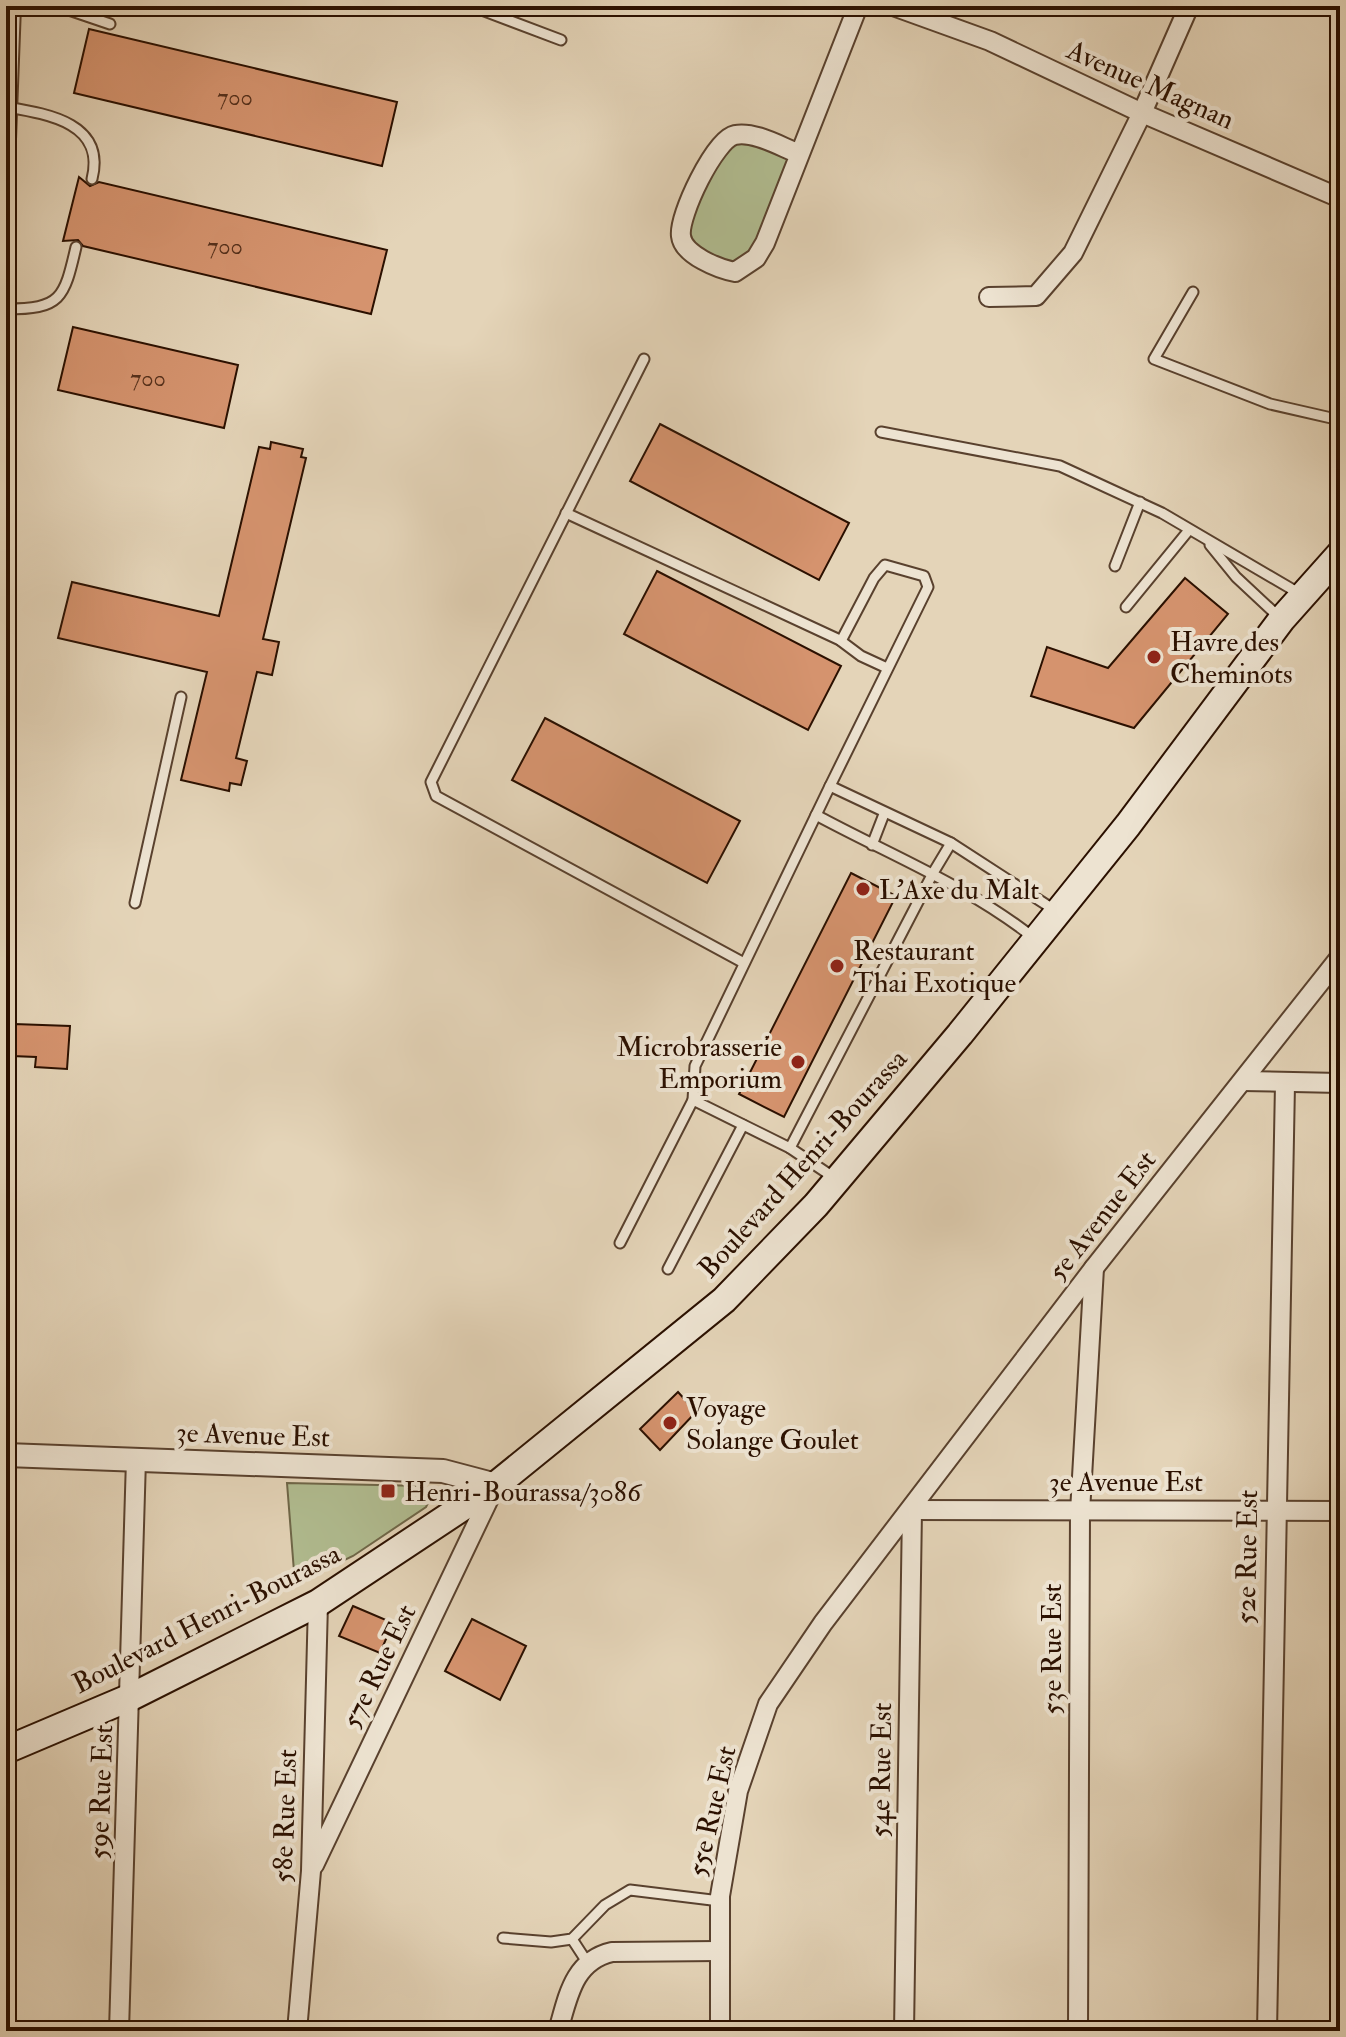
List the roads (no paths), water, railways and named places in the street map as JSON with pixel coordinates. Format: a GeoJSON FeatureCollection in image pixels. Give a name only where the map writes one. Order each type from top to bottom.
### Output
{"type":"FeatureCollection","features":[{"type":"Feature","properties":{"kind":"main road","name":"Boulevard Henri-Bourassa"},"geometry":{"type":"LineString","coordinates":[[6,1750],[131,1697],[318,1603],[496,1485],[724,1300],[837,1179],[1037,941],[1282,619],[1340,554]]}},
{"type":"Feature","properties":{"kind":"street"},"geometry":{"type":"LineString","coordinates":[[6,139],[11,6]]}},
{"type":"Feature","properties":{"kind":"street"},"geometry":{"type":"LineString","coordinates":[[800,154],[749,135],[734,135],[722,140],[711,155],[682,224],[680,237],[686,247],[720,269],[735,272],[746,267],[765,243],[800,154],[858,6]]}},
{"type":"Feature","properties":{"kind":"street","name":"Avenue Magnan"},"geometry":{"type":"LineString","coordinates":[[893,6],[990,41],[1142,113],[1336,196]]}},
{"type":"Feature","properties":{"kind":"street"},"geometry":{"type":"LineString","coordinates":[[989,297],[1036,296],[1073,253],[1142,113],[1189,6]]}},
{"type":"Feature","properties":{"kind":"street"},"geometry":{"type":"LineString","coordinates":[[1336,196],[1340,176]]}},
{"type":"Feature","properties":{"kind":"street","name":"5e Avenue Est"},"geometry":{"type":"LineString","coordinates":[[912,1510],[1094,1268],[1340,957]]}},
{"type":"Feature","properties":{"kind":"street"},"geometry":{"type":"LineString","coordinates":[[1243,1081],[1340,1083]]}},
{"type":"Feature","properties":{"kind":"street","name":"52e Rue Est"},"geometry":{"type":"LineString","coordinates":[[1267,2031],[1285,1084]]}},
{"type":"Feature","properties":{"kind":"street","name":"53e Rue Est"},"geometry":{"type":"LineString","coordinates":[[1078,2031],[1080,1512],[1094,1268]]}},
{"type":"Feature","properties":{"kind":"street","name":"3e Avenue Est"},"geometry":{"type":"LineString","coordinates":[[6,1455],[443,1471],[496,1485]]}},
{"type":"Feature","properties":{"kind":"street","name":"59e Rue Est"},"geometry":{"type":"LineString","coordinates":[[119,2031],[136,1459]]}},
{"type":"Feature","properties":{"kind":"street","name":"57e Rue Est"},"geometry":{"type":"LineString","coordinates":[[311,1871],[496,1485]]}},
{"type":"Feature","properties":{"kind":"street","name":"3e Avenue Est"},"geometry":{"type":"LineString","coordinates":[[912,1510],[1340,1511]]}},
{"type":"Feature","properties":{"kind":"street","name":"55e Rue Est"},"geometry":{"type":"LineString","coordinates":[[720,2031],[720,1901],[738,1791],[768,1704],[823,1623],[912,1510]]}},
{"type":"Feature","properties":{"kind":"street","name":"54e Rue Est"},"geometry":{"type":"LineString","coordinates":[[904,2031],[912,1510]]}},
{"type":"Feature","properties":{"kind":"street","name":"58e Rue Est"},"geometry":{"type":"LineString","coordinates":[[297,2031],[311,1871],[318,1603]]}},
{"type":"Feature","properties":{"kind":"street"},"geometry":{"type":"LineString","coordinates":[[558,2031],[568,1994],[587,1962],[612,1952],[718,1951]]}},
{"type":"Feature","properties":{"kind":"lane"},"geometry":{"type":"LineString","coordinates":[[57,6],[110,24]]}},
{"type":"Feature","properties":{"kind":"lane"},"geometry":{"type":"LineString","coordinates":[[471,6],[561,40]]}},
{"type":"Feature","properties":{"kind":"lane"},"geometry":{"type":"LineString","coordinates":[[7,107],[54,115],[75,126],[90,146],[96,165],[92,179]]}},
{"type":"Feature","properties":{"kind":"lane"},"geometry":{"type":"LineString","coordinates":[[6,309],[42,309],[59,296],[68,281],[76,247]]}},
{"type":"Feature","properties":{"kind":"lane"},"geometry":{"type":"LineString","coordinates":[[1193,292],[1154,359],[1270,404],[1340,420]]}},
{"type":"Feature","properties":{"kind":"lane"},"geometry":{"type":"LineString","coordinates":[[644,359],[431,782],[436,796],[744,963]]}},
{"type":"Feature","properties":{"kind":"lane"},"geometry":{"type":"LineString","coordinates":[[881,432],[1060,466],[1140,502],[1302,595]]}},
{"type":"Feature","properties":{"kind":"lane"},"geometry":{"type":"LineString","coordinates":[[1115,566],[1140,502]]}},
{"type":"Feature","properties":{"kind":"lane"},"geometry":{"type":"LineString","coordinates":[[566,513],[842,641],[861,656],[887,668]]}},
{"type":"Feature","properties":{"kind":"lane"},"geometry":{"type":"LineString","coordinates":[[1126,607],[1189,530]]}},
{"type":"Feature","properties":{"kind":"lane"},"geometry":{"type":"LineString","coordinates":[[1208,542],[1236,577],[1282,619]]}},
{"type":"Feature","properties":{"kind":"lane"},"geometry":{"type":"LineString","coordinates":[[620,1243],[693,1100],[695,1066],[928,587],[924,576],[885,565],[874,578],[842,641]]}},
{"type":"Feature","properties":{"kind":"lane"},"geometry":{"type":"LineString","coordinates":[[135,903],[181,697]]}},
{"type":"Feature","properties":{"kind":"lane"},"geometry":{"type":"LineString","coordinates":[[830,786],[951,843],[1059,913]]}},
{"type":"Feature","properties":{"kind":"lane"},"geometry":{"type":"LineString","coordinates":[[872,845],[884,814]]}},
{"type":"Feature","properties":{"kind":"lane"},"geometry":{"type":"LineString","coordinates":[[816,815],[933,873],[1007,917],[1037,941]]}},
{"type":"Feature","properties":{"kind":"lane"},"geometry":{"type":"LineString","coordinates":[[790,1148],[951,843]]}},
{"type":"Feature","properties":{"kind":"lane"},"geometry":{"type":"LineString","coordinates":[[693,1100],[790,1148],[837,1179]]}},
{"type":"Feature","properties":{"kind":"lane"},"geometry":{"type":"LineString","coordinates":[[668,1269],[743,1125]]}},
{"type":"Feature","properties":{"kind":"lane"},"geometry":{"type":"LineString","coordinates":[[503,1938],[551,1942],[572,1939],[605,1905],[630,1890],[720,1901]]}},
{"type":"Feature","properties":{"kind":"lane"},"geometry":{"type":"LineString","coordinates":[[572,1939],[587,1962]]}},
{"type":"Feature","properties":{"kind":"place","name":"Havre des Cheminots"},"geometry":{"type":"Point","coordinates":[1154,657]}},
{"type":"Feature","properties":{"kind":"place","name":"L'Axe du Malt"},"geometry":{"type":"Point","coordinates":[863,889]}},
{"type":"Feature","properties":{"kind":"place","name":"Restaurant Thai Exotique"},"geometry":{"type":"Point","coordinates":[837,966]}},
{"type":"Feature","properties":{"kind":"place","name":"Microbrasserie Emporium"},"geometry":{"type":"Point","coordinates":[798,1062]}},
{"type":"Feature","properties":{"kind":"place","name":"Voyage Solange Goulet"},"geometry":{"type":"Point","coordinates":[670,1423]}},
{"type":"Feature","properties":{"kind":"place","name":"Henri-Bourassa/3086"},"geometry":{"type":"Point","coordinates":[388,1491]}}]}
